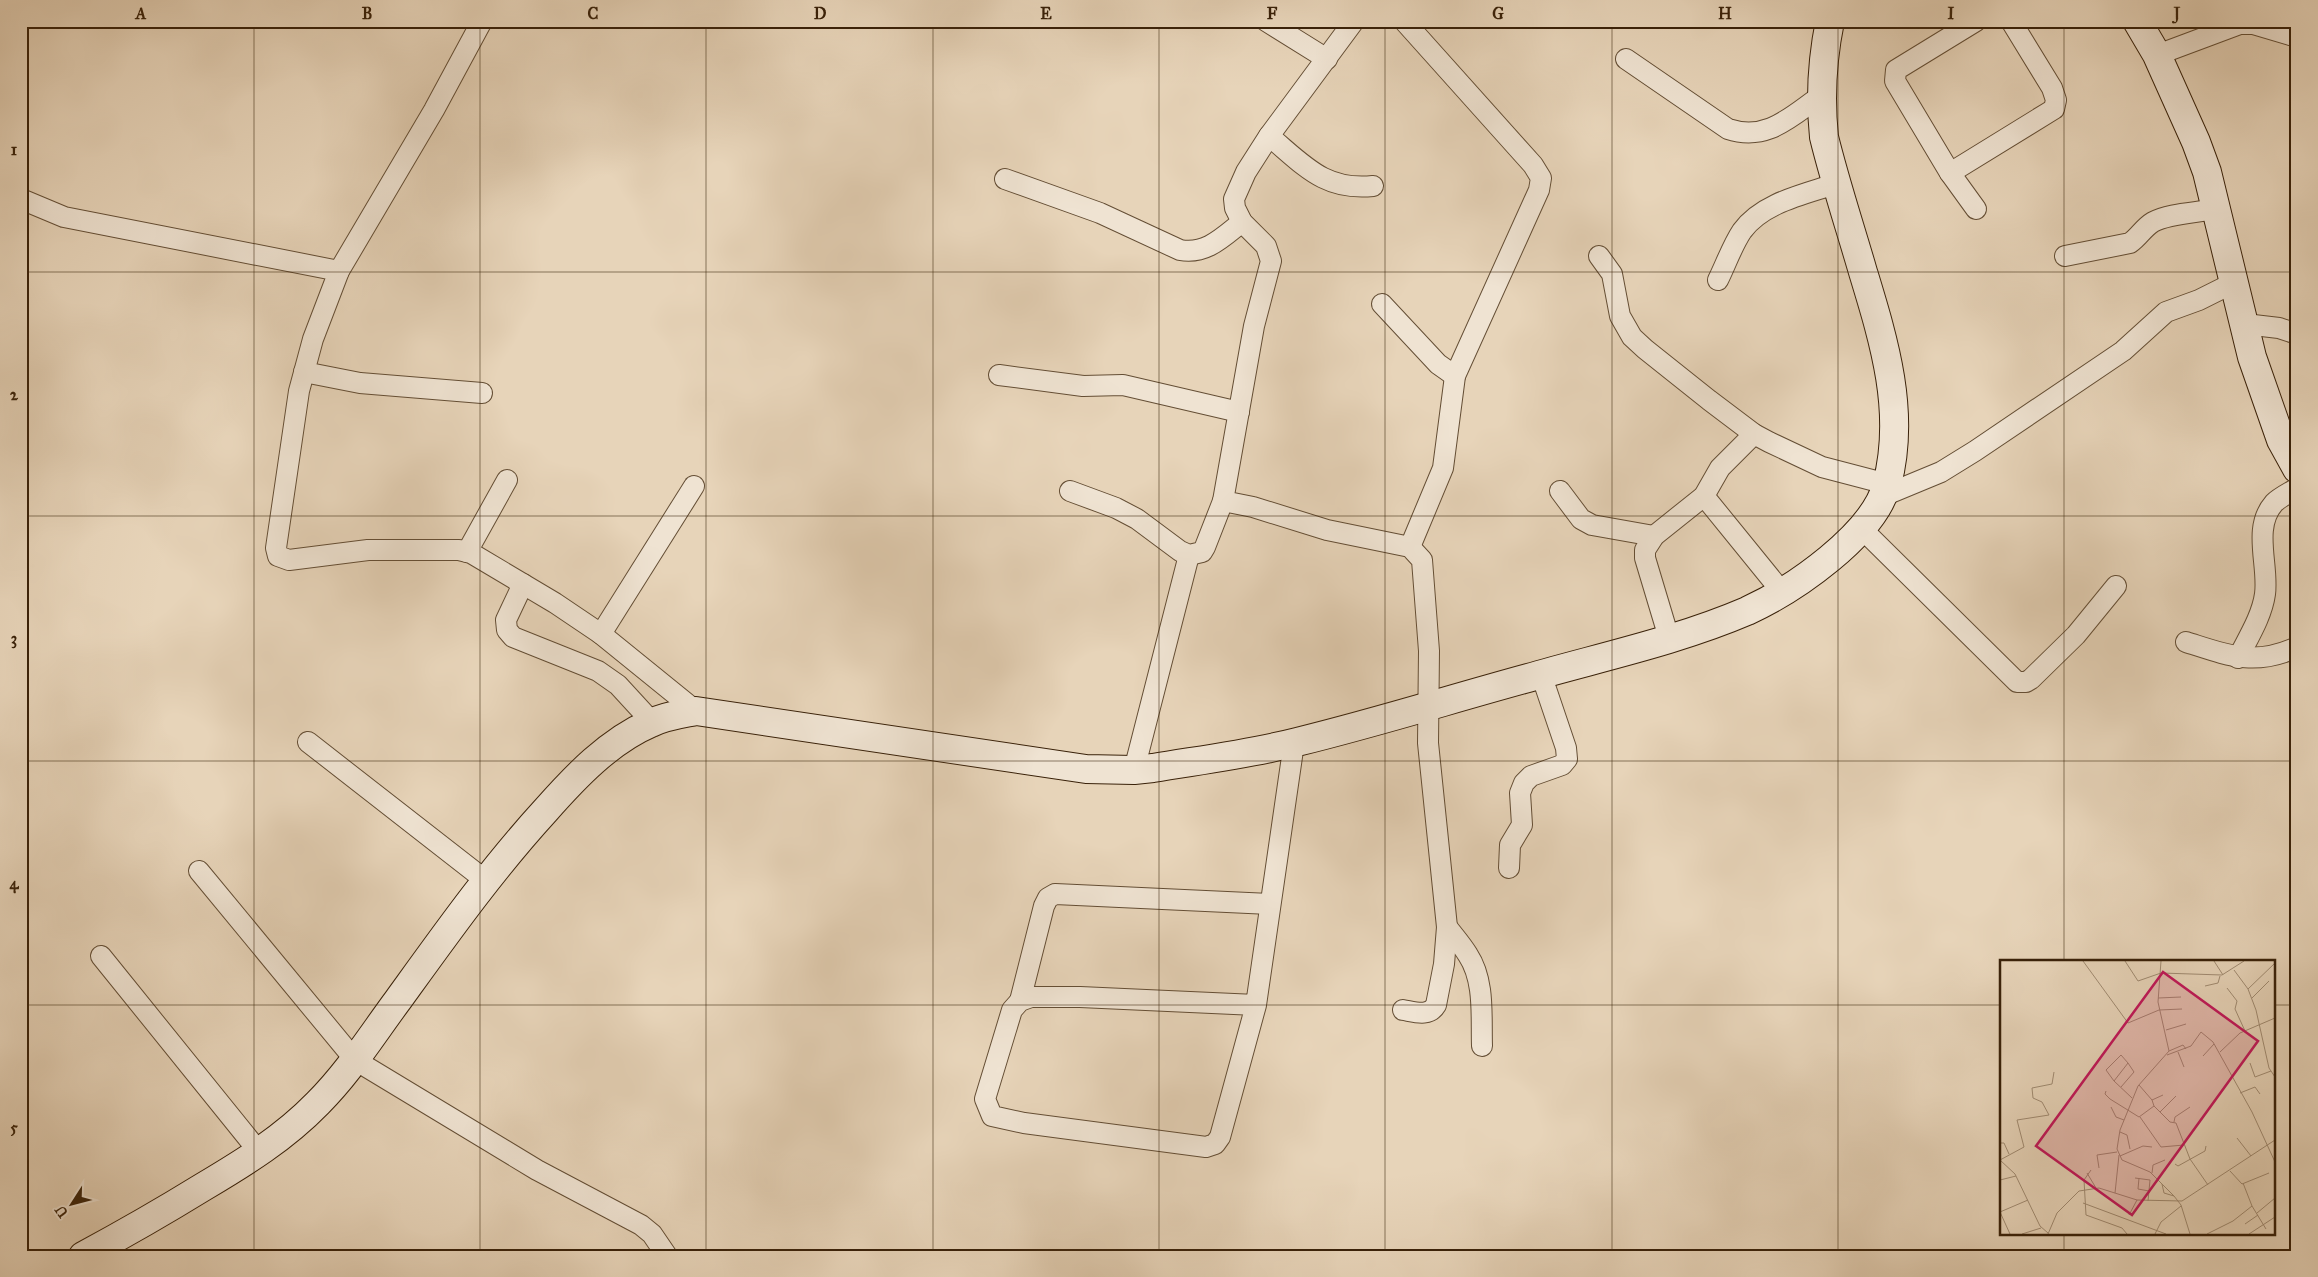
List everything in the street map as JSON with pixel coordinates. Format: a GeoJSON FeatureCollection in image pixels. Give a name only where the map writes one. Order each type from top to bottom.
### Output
{"type":"FeatureCollection","features":[{"type":"Feature","properties":{"kind":"main road"},"geometry":{"type":"LineString","coordinates":[[82,1256],[138,1226],[260,1153],[295,1126],[320,1101],[355,1060],[485,880],[563,791],[592,762],[615,744],[652,722],[696,711],[1086,769],[1134,770],[1294,743],[1429,706],[1669,638],[1747,610],[1793,586],[1834,554],[1861,528],[1885,490],[1895,436],[1890,369],[1878,321],[1824,137],[1823,67],[1830,21]]}},
{"type":"Feature","properties":{"kind":"main road"},"geometry":{"type":"LineString","coordinates":[[2137,21],[2157,55],[2196,142],[2207,172],[2233,284],[2265,396],[2281,440],[2297,469]]}},
{"type":"Feature","properties":{"kind":"street"},"geometry":{"type":"LineString","coordinates":[[482,21],[434,110],[339,271],[313,339],[298,391],[276,548],[278,556],[289,560],[368,550],[459,550],[468,552],[523,584],[601,634],[696,711]]}},
{"type":"Feature","properties":{"kind":"street"},"geometry":{"type":"LineString","coordinates":[[1266,21],[1327,59]]}},
{"type":"Feature","properties":{"kind":"street"},"geometry":{"type":"LineString","coordinates":[[1070,491],[1130,515],[1180,551],[1189,554],[1202,552],[1206,547],[1223,501],[1254,326],[1271,261],[1266,246],[1242,222],[1235,208],[1237,191],[1246,172],[1269,136],[1354,21]]}},
{"type":"Feature","properties":{"kind":"street"},"geometry":{"type":"LineString","coordinates":[[1404,21],[1533,165],[1541,178],[1539,190],[1454,376],[1443,468],[1410,546]]}},
{"type":"Feature","properties":{"kind":"street"},"geometry":{"type":"LineString","coordinates":[[1976,21],[1896,70],[1895,81],[1900,93],[1950,173],[1976,209]]}},
{"type":"Feature","properties":{"kind":"street"},"geometry":{"type":"LineString","coordinates":[[1950,173],[2054,109],[2056,100],[2052,88],[2011,21]]}},
{"type":"Feature","properties":{"kind":"street"},"geometry":{"type":"LineString","coordinates":[[2157,55],[2240,24],[2252,24],[2297,37]]}},
{"type":"Feature","properties":{"kind":"street"},"geometry":{"type":"LineString","coordinates":[[1626,59],[1728,129],[1745,134],[1758,134],[1774,128],[1822,95]]}},
{"type":"Feature","properties":{"kind":"street"},"geometry":{"type":"LineString","coordinates":[[1269,136],[1311,171],[1330,183],[1349,186],[1373,186]]}},
{"type":"Feature","properties":{"kind":"street"},"geometry":{"type":"LineString","coordinates":[[1005,179],[1100,212],[1180,250],[1190,252],[1208,248],[1242,222]]}},
{"type":"Feature","properties":{"kind":"street"},"geometry":{"type":"LineString","coordinates":[[1718,280],[1741,232],[1751,221],[1770,208],[1838,183]]}},
{"type":"Feature","properties":{"kind":"street"},"geometry":{"type":"LineString","coordinates":[[21,198],[64,217],[339,271]]}},
{"type":"Feature","properties":{"kind":"street"},"geometry":{"type":"LineString","coordinates":[[2065,256],[2130,243],[2136,239],[2144,228],[2159,219],[2215,209]]}},
{"type":"Feature","properties":{"kind":"street"},"geometry":{"type":"LineString","coordinates":[[1599,256],[1612,274],[1620,316],[1632,337],[1645,349],[1754,434],[1822,466],[1885,490],[1941,472],[1976,451],[2123,351],[2166,312],[2199,300],[2233,284]]}},
{"type":"Feature","properties":{"kind":"street"},"geometry":{"type":"LineString","coordinates":[[1382,304],[1433,359],[1454,376]]}},
{"type":"Feature","properties":{"kind":"street"},"geometry":{"type":"LineString","coordinates":[[2245,324],[2280,328],[2297,334]]}},
{"type":"Feature","properties":{"kind":"street"},"geometry":{"type":"LineString","coordinates":[[304,372],[360,383],[482,393]]}},
{"type":"Feature","properties":{"kind":"street"},"geometry":{"type":"LineString","coordinates":[[999,376],[1084,386],[1123,385],[1239,412]]}},
{"type":"Feature","properties":{"kind":"street"},"geometry":{"type":"LineString","coordinates":[[1669,638],[1645,558],[1645,550],[1654,536],[1704,496],[1720,468],[1754,434]]}},
{"type":"Feature","properties":{"kind":"street"},"geometry":{"type":"LineString","coordinates":[[468,552],[507,480]]}},
{"type":"Feature","properties":{"kind":"street"},"geometry":{"type":"LineString","coordinates":[[601,634],[694,486]]}},
{"type":"Feature","properties":{"kind":"street"},"geometry":{"type":"LineString","coordinates":[[2238,658],[2262,605],[2265,594],[2262,543],[2268,513],[2273,504],[2297,488]]}},
{"type":"Feature","properties":{"kind":"street"},"geometry":{"type":"LineString","coordinates":[[1560,491],[1581,519],[1592,525],[1654,536]]}},
{"type":"Feature","properties":{"kind":"street"},"geometry":{"type":"LineString","coordinates":[[1704,496],[1782,592]]}},
{"type":"Feature","properties":{"kind":"street"},"geometry":{"type":"LineString","coordinates":[[1223,501],[1253,507],[1327,530],[1410,546],[1422,560],[1427,618],[1428,743],[1447,927],[1444,964],[1436,1005],[1433,1009],[1424,1013],[1403,1010]]}},
{"type":"Feature","properties":{"kind":"street"},"geometry":{"type":"LineString","coordinates":[[1861,528],[2016,682],[2026,682],[2031,679],[2059,653],[2116,586]]}},
{"type":"Feature","properties":{"kind":"street"},"geometry":{"type":"LineString","coordinates":[[1134,770],[1189,554]]}},
{"type":"Feature","properties":{"kind":"street"},"geometry":{"type":"LineString","coordinates":[[523,584],[506,620],[507,630],[513,637],[598,671],[618,685],[652,722]]}},
{"type":"Feature","properties":{"kind":"street"},"geometry":{"type":"LineString","coordinates":[[2186,642],[2238,658],[2259,658],[2297,647]]}},
{"type":"Feature","properties":{"kind":"street"},"geometry":{"type":"LineString","coordinates":[[1508,868],[1510,844],[1522,825],[1520,793],[1524,783],[1531,776],[1562,765],[1567,759],[1566,748],[1541,674]]}},
{"type":"Feature","properties":{"kind":"street"},"geometry":{"type":"LineString","coordinates":[[308,742],[485,880]]}},
{"type":"Feature","properties":{"kind":"street"},"geometry":{"type":"LineString","coordinates":[[1270,904],[1055,894],[1048,898],[1044,906],[1020,1001],[1012,1010],[999,1047],[985,1099],[992,1116],[1094,1133],[1206,1147],[1215,1144],[1220,1137],[1256,1005],[1294,743]]}},
{"type":"Feature","properties":{"kind":"street"},"geometry":{"type":"LineString","coordinates":[[200,871],[355,1060],[538,1170],[641,1225],[652,1234],[667,1256]]}},
{"type":"Feature","properties":{"kind":"street"},"geometry":{"type":"LineString","coordinates":[[1447,927],[1469,956],[1478,978],[1481,1002],[1482,1046]]}},
{"type":"Feature","properties":{"kind":"street"},"geometry":{"type":"LineString","coordinates":[[101,956],[260,1153]]}},
{"type":"Feature","properties":{"kind":"street"},"geometry":{"type":"LineString","coordinates":[[1020,1001],[1031,997],[1256,1005]]}}]}
